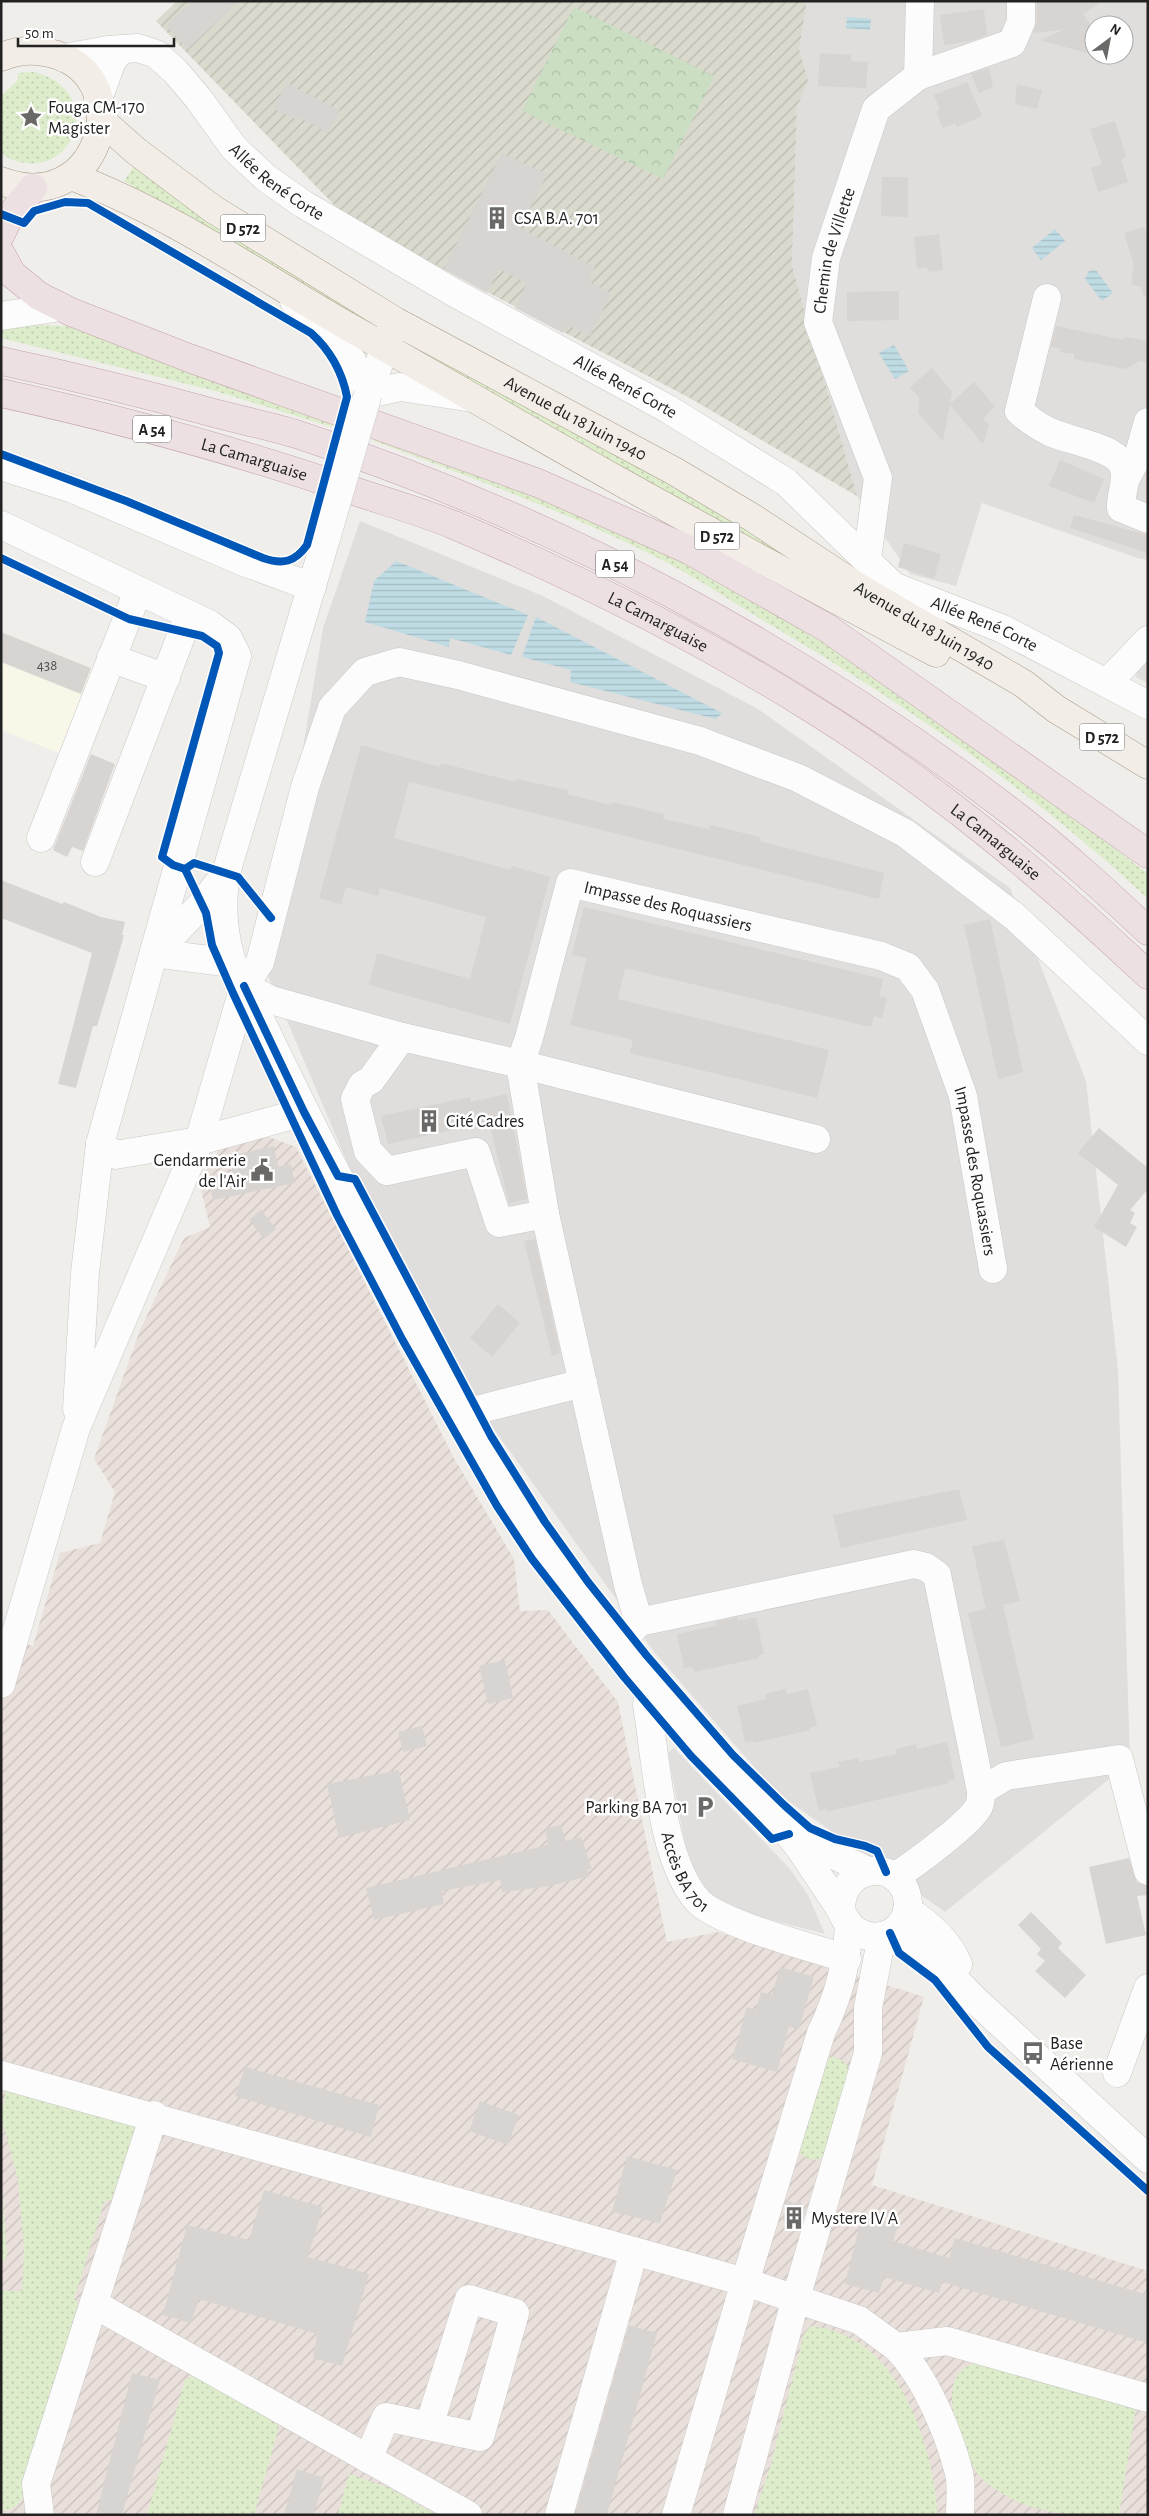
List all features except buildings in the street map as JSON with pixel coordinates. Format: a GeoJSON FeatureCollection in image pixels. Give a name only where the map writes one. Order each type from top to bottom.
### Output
{"type":"FeatureCollection","features":[{"type":"Feature","properties":{"kind":"highway"},"geometry":{"type":"LineString","coordinates":[[1,234],[9,217],[33,188]]}},
{"type":"Feature","properties":{"kind":"highway"},"geometry":{"type":"LineString","coordinates":[[1,254],[12,274],[39,296],[61,307],[189,358],[538,483],[689,550],[827,628],[1148,854]]}},
{"type":"Feature","properties":{"kind":"highway","name":"La Camarguaise"},"geometry":{"type":"LineString","coordinates":[[1,360],[297,435],[456,494],[587,550],[723,621],[825,681],[933,754],[1018,817],[1148,931]]}},
{"type":"Feature","properties":{"kind":"highway","name":"La Camarguaise"},"geometry":{"type":"LineString","coordinates":[[1,393],[195,440],[301,473],[451,524],[713,650],[811,708],[908,774],[998,842],[1076,907],[1148,975]]}},
{"type":"Feature","properties":{"kind":"highway"},"geometry":{"type":"LineString","coordinates":[[1,410],[220,462],[301,473]]}},
{"type":"Feature","properties":{"kind":"main road"},"geometry":{"type":"LineString","coordinates":[[1,181],[33,188],[53,185],[71,176],[91,154],[98,142],[100,109],[91,82],[79,68],[64,58],[41,50],[6,51]]}},
{"type":"Feature","properties":{"kind":"main road","name":"Avenue du 18 Juin 1940"},"geometry":{"type":"LineString","coordinates":[[100,109],[143,157],[213,209],[394,321],[690,481],[753,518],[858,587],[1024,684],[1056,710]]}},
{"type":"Feature","properties":{"kind":"main road","name":"Avenue du 18 Juin 1940"},"geometry":{"type":"LineString","coordinates":[[71,176],[150,209],[277,286],[762,561],[994,684],[1056,710],[1148,765]]}},
{"type":"Feature","properties":{"kind":"street"},"geometry":{"type":"LineString","coordinates":[[918,76],[920,1]]}},
{"type":"Feature","properties":{"kind":"street","name":"Chemin de Villette"},"geometry":{"type":"LineString","coordinates":[[862,555],[868,552],[878,478],[818,322],[826,258],[876,109],[918,76],[1012,43],[1022,22],[1022,1]]}},
{"type":"Feature","properties":{"kind":"street","name":"Allée René Corte"},"geometry":{"type":"LineString","coordinates":[[64,58],[138,48],[156,54],[175,70],[234,148],[266,178],[304,204],[453,292],[668,409],[786,482],[893,586],[1004,629],[1148,705]]}},
{"type":"Feature","properties":{"kind":"street"},"geometry":{"type":"LineString","coordinates":[[100,109],[112,61],[121,50]]}},
{"type":"Feature","properties":{"kind":"street"},"geometry":{"type":"LineString","coordinates":[[277,286],[349,355],[368,394]]}},
{"type":"Feature","properties":{"kind":"street"},"geometry":{"type":"LineString","coordinates":[[1047,298],[1019,411],[1048,432],[1111,454],[1123,466],[1126,478]]}},
{"type":"Feature","properties":{"kind":"street"},"geometry":{"type":"LineString","coordinates":[[1,316],[61,307]]}},
{"type":"Feature","properties":{"kind":"street"},"geometry":{"type":"LineString","coordinates":[[394,321],[368,394],[226,873],[222,893],[225,928],[238,974],[304,1112],[466,1413],[531,1524],[618,1646],[650,1686],[789,1834],[845,1917],[858,1933],[870,1936],[896,1925]]}},
{"type":"Feature","properties":{"kind":"street"},"geometry":{"type":"LineString","coordinates":[[368,394],[400,387],[473,398]]}},
{"type":"Feature","properties":{"kind":"street"},"geometry":{"type":"LineString","coordinates":[[1148,422],[1139,454],[1126,478],[1120,498],[1121,508],[1148,519]]}},
{"type":"Feature","properties":{"kind":"street"},"geometry":{"type":"LineString","coordinates":[[1,466],[73,489],[244,562],[312,587]]}},
{"type":"Feature","properties":{"kind":"street"},"geometry":{"type":"LineString","coordinates":[[1,525],[138,592],[209,624],[228,638],[236,656],[154,954],[143,983],[100,1144],[85,1273],[76,1428]]}},
{"type":"Feature","properties":{"kind":"street"},"geometry":{"type":"LineString","coordinates":[[41,838],[138,592]]}},
{"type":"Feature","properties":{"kind":"street"},"geometry":{"type":"LineString","coordinates":[[95,862],[189,615]]}},
{"type":"Feature","properties":{"kind":"street"},"geometry":{"type":"LineString","coordinates":[[1107,683],[1148,640]]}},
{"type":"Feature","properties":{"kind":"street"},"geometry":{"type":"LineString","coordinates":[[111,658],[166,678]]}},
{"type":"Feature","properties":{"kind":"street"},"geometry":{"type":"LineString","coordinates":[[1,1684],[76,1428],[199,1141],[238,974],[260,962],[305,787],[332,708],[365,672],[398,662],[458,675],[700,741],[798,778],[905,833],[1014,916],[1148,1040]]}},
{"type":"Feature","properties":{"kind":"street"},"geometry":{"type":"LineString","coordinates":[[154,954],[202,904],[226,873]]}},
{"type":"Feature","properties":{"kind":"street","name":"Impasse des Roquassiers"},"geometry":{"type":"LineString","coordinates":[[520,1064],[529,1038],[570,883],[880,956],[908,967],[924,990],[964,1096],[993,1269]]}},
{"type":"Feature","properties":{"kind":"street"},"geometry":{"type":"LineString","coordinates":[[154,954],[238,974],[271,1000],[402,1037],[520,1064],[816,1138]]}},
{"type":"Feature","properties":{"kind":"street"},"geometry":{"type":"LineString","coordinates":[[402,1037],[371,1080],[362,1085],[355,1099],[368,1151],[387,1171],[476,1152],[499,1223],[545,1214]]}},
{"type":"Feature","properties":{"kind":"street"},"geometry":{"type":"LineString","coordinates":[[520,1064],[545,1214],[628,1585],[639,1622]]}},
{"type":"Feature","properties":{"kind":"street"},"geometry":{"type":"LineString","coordinates":[[100,1144],[115,1155],[199,1141],[304,1112]]}},
{"type":"Feature","properties":{"kind":"street"},"geometry":{"type":"LineString","coordinates":[[466,1413],[583,1383]]}},
{"type":"Feature","properties":{"kind":"street"},"geometry":{"type":"LineString","coordinates":[[618,1646],[639,1622],[914,1564],[926,1567],[937,1575],[982,1791],[979,1807],[962,1824],[918,1863],[894,1877]]}},
{"type":"Feature","properties":{"kind":"street","name":"Accès BA 701"},"geometry":{"type":"LineString","coordinates":[[650,1686],[647,1705],[669,1842],[679,1873],[699,1902],[735,1923],[847,1959]]}},
{"type":"Feature","properties":{"kind":"street"},"geometry":{"type":"LineString","coordinates":[[982,1791],[1006,1776],[1119,1759],[1147,1862]]}},
{"type":"Feature","properties":{"kind":"street"},"geometry":{"type":"LineString","coordinates":[[737,2515],[796,2298],[868,2053],[868,2008],[896,1925],[908,1898],[902,1885],[886,1872],[868,1871],[789,1834]]}},
{"type":"Feature","properties":{"kind":"street"},"geometry":{"type":"LineString","coordinates":[[676,2515],[821,2034],[838,1997],[847,1959],[845,1917],[841,1898],[845,1888],[857,1875],[868,1871]]}},
{"type":"Feature","properties":{"kind":"street"},"geometry":{"type":"LineString","coordinates":[[896,1925],[940,1963],[974,2000],[1148,2159]]}},
{"type":"Feature","properties":{"kind":"street"},"geometry":{"type":"LineString","coordinates":[[1117,2073],[1148,1988]]}},
{"type":"Feature","properties":{"kind":"street"},"geometry":{"type":"LineString","coordinates":[[1,2075],[154,2115],[745,2282],[859,2320],[896,2347],[905,2356],[936,2408],[960,2474],[960,2515]]}},
{"type":"Feature","properties":{"kind":"street"},"geometry":{"type":"LineString","coordinates":[[40,2515],[36,2484],[154,2115]]}},
{"type":"Feature","properties":{"kind":"street"},"geometry":{"type":"LineString","coordinates":[[559,2515],[634,2251]]}},
{"type":"Feature","properties":{"kind":"street"},"geometry":{"type":"LineString","coordinates":[[368,2458],[386,2417],[428,2426],[480,2437],[515,2313],[469,2299],[428,2426]]}},
{"type":"Feature","properties":{"kind":"street"},"geometry":{"type":"LineString","coordinates":[[94,2304],[468,2515]]}},
{"type":"Feature","properties":{"kind":"street"},"geometry":{"type":"LineString","coordinates":[[896,2347],[947,2341],[1148,2398]]}},
{"type":"Feature","properties":{"kind":"shaded area"},"geometry":{"type":"Polygon","coordinates":[[[177,1],[807,1],[799,49],[808,80],[797,107],[792,266],[857,496],[688,397],[418,256],[340,211],[156,21],[177,1]]]}},
{"type":"Feature","properties":{"kind":"shaded area"},"geometry":{"type":"Polygon","coordinates":[[[807,1],[1148,1],[1148,560],[1137,558],[982,503],[956,586],[910,574],[857,496],[792,266],[797,107],[805,70],[799,49],[807,1]]]}},
{"type":"Feature","properties":{"kind":"shaded area"},"geometry":{"type":"Polygon","coordinates":[[[360,521],[543,596],[758,709],[1010,888],[1086,1081],[1118,1370],[1130,1762],[945,1912],[776,1792],[655,1653],[468,1393],[358,1188],[266,971],[323,628],[360,521]]]}},
{"type":"Feature","properties":{"kind":"shaded area"},"geometry":{"type":"Polygon","coordinates":[[[1148,628],[1148,683],[1136,677],[1148,628]]]}},
{"type":"Feature","properties":{"kind":"shaded area"},"geometry":{"type":"Polygon","coordinates":[[[1,632],[93,668],[59,753],[1,730],[1,632]]]}},
{"type":"Feature","properties":{"kind":"shaded area"},"geometry":{"type":"Polygon","coordinates":[[[266,1136],[296,1147],[454,1458],[514,1559],[520,1611],[548,1610],[618,1702],[667,1942],[718,1932],[924,1997],[872,2185],[1148,2271],[1148,2515],[1,2515],[1,1638],[33,1646],[60,1553],[100,1543],[115,1492],[94,1459],[140,1330],[184,1238],[210,1227],[199,1182],[221,1146],[266,1136]]]}},
{"type":"Feature","properties":{"kind":"shaded area","name":"Parking BA 701"},"geometry":{"type":"Polygon","coordinates":[[[674,1748],[790,1869],[808,1895],[825,1934],[733,1910],[708,1892],[688,1861],[668,1753],[674,1748]]]}},
{"type":"Feature","properties":{"kind":"green space"},"geometry":{"type":"Polygon","coordinates":[[[574,7],[714,76],[663,179],[522,111],[574,7]]]}},
{"type":"Feature","properties":{"kind":"green space"},"geometry":{"type":"Polygon","coordinates":[[[34,72],[55,81],[69,94],[75,110],[75,126],[70,142],[59,154],[44,162],[26,163],[13,160],[1,153],[1,96],[18,80],[18,73],[34,72]]]}},
{"type":"Feature","properties":{"kind":"green space"},"geometry":{"type":"Polygon","coordinates":[[[136,163],[356,305],[368,322],[362,322],[124,181],[136,163]]]}},
{"type":"Feature","properties":{"kind":"green space"},"geometry":{"type":"Polygon","coordinates":[[[44,325],[79,327],[334,418],[332,427],[215,391],[1,338],[1,329],[44,325]]]}},
{"type":"Feature","properties":{"kind":"green space"},"geometry":{"type":"Polygon","coordinates":[[[426,352],[717,506],[836,590],[422,357],[423,353],[426,352]]]}},
{"type":"Feature","properties":{"kind":"green space"},"geometry":{"type":"Polygon","coordinates":[[[375,433],[559,502],[673,552],[802,624],[989,750],[1148,874],[1148,899],[1060,822],[966,751],[869,685],[704,584],[664,561],[593,527],[374,441],[375,433]]]}},
{"type":"Feature","properties":{"kind":"green space"},"geometry":{"type":"Polygon","coordinates":[[[827,2057],[840,2060],[850,2069],[829,2152],[821,2158],[813,2160],[797,2151],[827,2057]]]}},
{"type":"Feature","properties":{"kind":"green space"},"geometry":{"type":"Polygon","coordinates":[[[13,2088],[128,2119],[138,2133],[123,2195],[104,2202],[74,2299],[85,2311],[26,2494],[15,2506],[5,2511],[1,2510],[1,2291],[22,2291],[24,2249],[18,2180],[1,2115],[6,2091],[13,2088]]]}},
{"type":"Feature","properties":{"kind":"green space"},"geometry":{"type":"Polygon","coordinates":[[[1,2182],[7,2256],[2,2264],[1,2260],[1,2182]]]}},
{"type":"Feature","properties":{"kind":"green space"},"geometry":{"type":"Polygon","coordinates":[[[811,2326],[841,2334],[867,2349],[888,2371],[905,2396],[918,2425],[928,2456],[938,2515],[754,2515],[770,2468],[804,2334],[811,2326]]]}},
{"type":"Feature","properties":{"kind":"green space"},"geometry":{"type":"Polygon","coordinates":[[[977,2362],[1136,2407],[1119,2515],[1062,2513],[1035,2508],[1008,2497],[992,2487],[976,2472],[958,2430],[952,2402],[956,2378],[964,2368],[977,2362]]]}},
{"type":"Feature","properties":{"kind":"green space"},"geometry":{"type":"Polygon","coordinates":[[[195,2374],[277,2422],[279,2427],[254,2515],[147,2515],[185,2380],[195,2374]]]}},
{"type":"Feature","properties":{"kind":"green space"},"geometry":{"type":"Polygon","coordinates":[[[349,2474],[387,2487],[437,2515],[338,2515],[349,2474]]]}},
{"type":"Feature","properties":{"kind":"water"},"geometry":{"type":"Polygon","coordinates":[[[847,17],[871,19],[870,30],[846,28],[847,17]]]}},
{"type":"Feature","properties":{"kind":"water"},"geometry":{"type":"Polygon","coordinates":[[[1055,229],[1065,241],[1041,260],[1032,248],[1055,229]]]}},
{"type":"Feature","properties":{"kind":"water"},"geometry":{"type":"Polygon","coordinates":[[[1096,270],[1113,293],[1102,301],[1085,279],[1089,271],[1096,270]]]}},
{"type":"Feature","properties":{"kind":"water"},"geometry":{"type":"Polygon","coordinates":[[[894,345],[909,371],[895,379],[879,353],[894,345]]]}},
{"type":"Feature","properties":{"kind":"water"},"geometry":{"type":"Polygon","coordinates":[[[396,561],[528,615],[511,655],[450,638],[449,647],[365,622],[374,581],[396,561]]]}},
{"type":"Feature","properties":{"kind":"water"},"geometry":{"type":"Polygon","coordinates":[[[536,617],[722,713],[716,719],[570,682],[571,670],[522,657],[536,617]]]}},
{"type":"Feature","properties":{"kind":"cycle path"},"geometry":{"type":"LineString","coordinates":[[1,214],[24,223],[34,211],[65,202],[88,203],[311,333],[335,362],[347,397],[307,545],[298,555],[283,561],[263,558],[126,501],[1,454]]}},
{"type":"Feature","properties":{"kind":"cycle path"},"geometry":{"type":"LineString","coordinates":[[1,558],[129,619],[202,636],[217,646],[219,653],[162,857],[173,865],[185,869],[206,913],[212,945],[233,993],[337,1215],[402,1339],[497,1506],[532,1559],[624,1677],[691,1756],[772,1839],[789,1834]]}},
{"type":"Feature","properties":{"kind":"cycle path"},"geometry":{"type":"LineString","coordinates":[[185,869],[194,863],[238,877],[271,918]]}},
{"type":"Feature","properties":{"kind":"cycle path"},"geometry":{"type":"LineString","coordinates":[[244,986],[304,1112],[338,1176],[355,1179],[491,1436],[545,1522],[588,1582],[647,1656],[733,1755],[784,1805],[810,1828],[835,1839],[865,1846],[877,1851],[886,1872]]}},
{"type":"Feature","properties":{"kind":"cycle path"},"geometry":{"type":"LineString","coordinates":[[890,1933],[899,1953],[935,1980],[988,2047],[1148,2191]]}},
{"type":"Feature","properties":{"kind":"place","name":"Fouga CM-170 Magister"},"geometry":{"type":"Point","coordinates":[31,117]}},
{"type":"Feature","properties":{"kind":"place","name":"CSA B.A. 701"},"geometry":{"type":"Point","coordinates":[497,218]}},
{"type":"Feature","properties":{"kind":"place","name":"Cité Cadres"},"geometry":{"type":"Point","coordinates":[429,1121]}},
{"type":"Feature","properties":{"kind":"place","name":"Gendarmerie de l'Air"},"geometry":{"type":"Point","coordinates":[262,1170]}},
{"type":"Feature","properties":{"kind":"place","name":"Parking BA 701"},"geometry":{"type":"Point","coordinates":[705,1807]}},
{"type":"Feature","properties":{"kind":"place","name":"Base Aérienne"},"geometry":{"type":"Point","coordinates":[1033,2053]}},
{"type":"Feature","properties":{"kind":"place","name":"Mystere IV A"},"geometry":{"type":"Point","coordinates":[794,2218]}}]}
